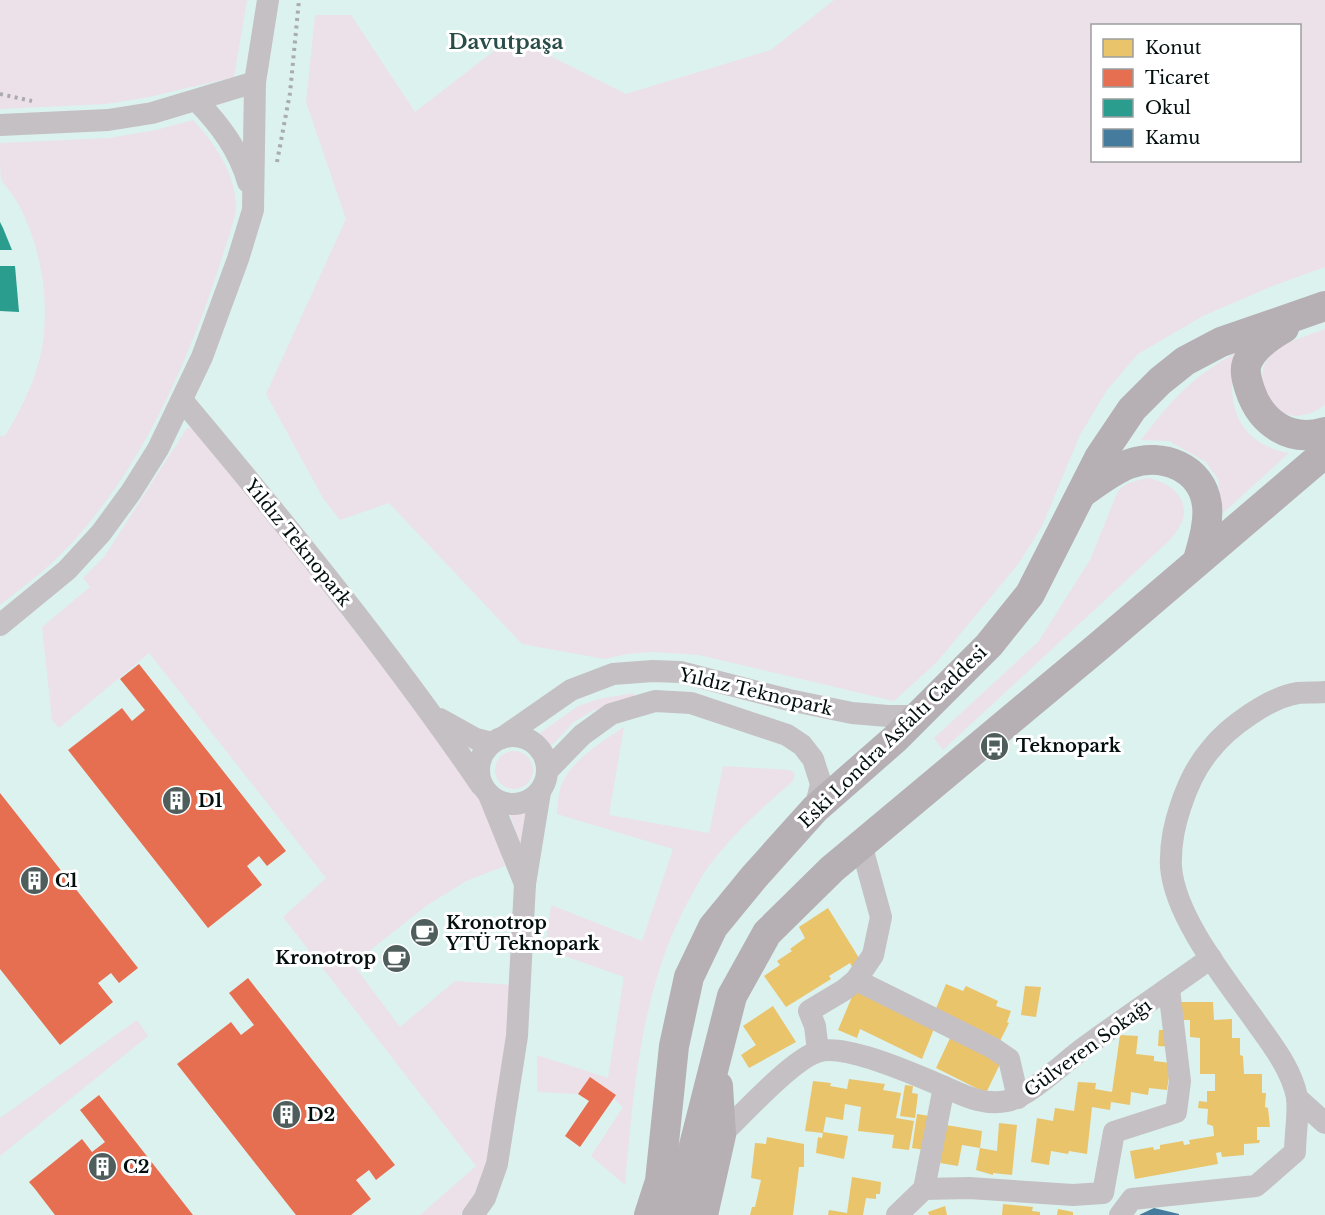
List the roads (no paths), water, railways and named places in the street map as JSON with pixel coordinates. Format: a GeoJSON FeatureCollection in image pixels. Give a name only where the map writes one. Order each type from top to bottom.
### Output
{"type":"FeatureCollection","features":[{"type":"Feature","properties":{"kind":"main road"},"geometry":{"type":"LineString","coordinates":[[1321,308],[1276,332],[1255,349],[1247,364],[1246,380],[1258,409],[1274,426],[1292,433],[1312,436],[1325,432]]}},
{"type":"Feature","properties":{"kind":"main road","name":"Eski Londra Asfaltı Caddesi"},"geometry":{"type":"LineString","coordinates":[[649,1215],[660,1181],[674,1046],[689,977],[713,927],[815,809],[920,716],[989,645],[1030,594],[1099,458],[1132,409],[1160,381],[1185,361],[1221,342],[1321,308]]}},
{"type":"Feature","properties":{"kind":"main road"},"geometry":{"type":"LineString","coordinates":[[674,1215],[684,1185],[732,996],[767,933],[861,844],[1099,646],[1325,453]]}},
{"type":"Feature","properties":{"kind":"main road"},"geometry":{"type":"LineString","coordinates":[[1081,494],[1128,464],[1159,459],[1189,471],[1200,484],[1208,507],[1206,534],[1198,560]]}},
{"type":"Feature","properties":{"kind":"main road"},"geometry":{"type":"LineString","coordinates":[[633,1215],[674,1046]]}},
{"type":"Feature","properties":{"kind":"main road"},"geometry":{"type":"LineString","coordinates":[[707,1212],[721,1135],[716,1056]]}},
{"type":"Feature","properties":{"kind":"street"},"geometry":{"type":"LineString","coordinates":[[0,625],[67,570],[101,533],[131,492],[158,449],[183,400],[221,310],[253,210],[255,82],[268,0]]}},
{"type":"Feature","properties":{"kind":"street"},"geometry":{"type":"LineString","coordinates":[[0,125],[108,120],[152,113],[255,82]]}},
{"type":"Feature","properties":{"kind":"street"},"geometry":{"type":"LineString","coordinates":[[197,101],[219,124],[236,151],[248,180],[253,210]]}},
{"type":"Feature","properties":{"kind":"street","name":"Yıldız Teknopark"},"geometry":{"type":"LineString","coordinates":[[183,400],[434,715],[485,790],[525,884]]}},
{"type":"Feature","properties":{"kind":"street","name":"Yıldız Teknopark"},"geometry":{"type":"LineString","coordinates":[[434,715],[454,729],[476,739],[497,740],[571,690],[613,674],[653,671],[680,672],[789,700],[852,713],[920,716]]}},
{"type":"Feature","properties":{"kind":"street"},"geometry":{"type":"LineString","coordinates":[[924,1189],[969,1188],[1073,1196],[1103,1193],[1126,1207],[1256,1186],[1294,1152],[1297,1098],[1284,1062],[1211,958],[1185,913],[1176,891],[1171,868],[1174,823],[1190,780],[1201,760],[1216,742],[1272,702],[1297,693],[1325,692]]}},
{"type":"Feature","properties":{"kind":"street","name":"Yıldız Teknopark"},"geometry":{"type":"LineString","coordinates":[[473,1215],[485,1198],[497,1164],[517,1036],[525,884],[544,781],[582,735],[611,714],[655,701],[691,703],[787,735],[802,745],[813,759],[821,784],[815,809]]}},
{"type":"Feature","properties":{"kind":"street"},"geometry":{"type":"LineString","coordinates":[[513,736],[524,737],[541,750],[546,760],[544,781],[531,799],[521,804],[509,805],[498,802],[485,790],[478,774],[479,762],[484,752],[497,740],[513,736]]}},
{"type":"Feature","properties":{"kind":"street"},"geometry":{"type":"LineString","coordinates":[[721,1135],[794,1066],[818,1051],[815,1026],[809,1011],[856,980],[873,955],[881,918],[861,844]]}},
{"type":"Feature","properties":{"kind":"street","name":"Gülveren Sokağı"},"geometry":{"type":"LineString","coordinates":[[818,1051],[861,1054],[960,1095],[980,1101],[1004,1102],[1018,1098],[1084,1047],[1211,958]]}},
{"type":"Feature","properties":{"kind":"street"},"geometry":{"type":"LineString","coordinates":[[856,980],[993,1048],[1009,1059],[1018,1098]]}},
{"type":"Feature","properties":{"kind":"street","name":"Gülveren Sokağı"},"geometry":{"type":"LineString","coordinates":[[1103,1193],[1114,1132],[1176,1112],[1180,1081],[1169,989]]}},
{"type":"Feature","properties":{"kind":"street"},"geometry":{"type":"LineString","coordinates":[[897,1215],[924,1189],[944,1087]]}},
{"type":"Feature","properties":{"kind":"street"},"geometry":{"type":"LineString","coordinates":[[1297,1098],[1325,1123]]}},
{"type":"Feature","properties":{"kind":"place","name":"Teknopark"},"geometry":{"type":"Point","coordinates":[995,746]}},
{"type":"Feature","properties":{"kind":"place","name":"D1"},"geometry":{"type":"Point","coordinates":[177,801]}},
{"type":"Feature","properties":{"kind":"place","name":"C1"},"geometry":{"type":"Point","coordinates":[34,881]}},
{"type":"Feature","properties":{"kind":"place","name":"Kronotrop YTÜ Teknopark"},"geometry":{"type":"Point","coordinates":[425,933]}},
{"type":"Feature","properties":{"kind":"place","name":"Kronotrop"},"geometry":{"type":"Point","coordinates":[397,958]}},
{"type":"Feature","properties":{"kind":"place","name":"D2"},"geometry":{"type":"Point","coordinates":[286,1115]}},
{"type":"Feature","properties":{"kind":"place","name":"C2"},"geometry":{"type":"Point","coordinates":[102,1167]}},
{"type":"Feature","properties":{"kind":"district","name":"Davutpaşa"},"geometry":{"type":"Point","coordinates":[506,42]}}]}
